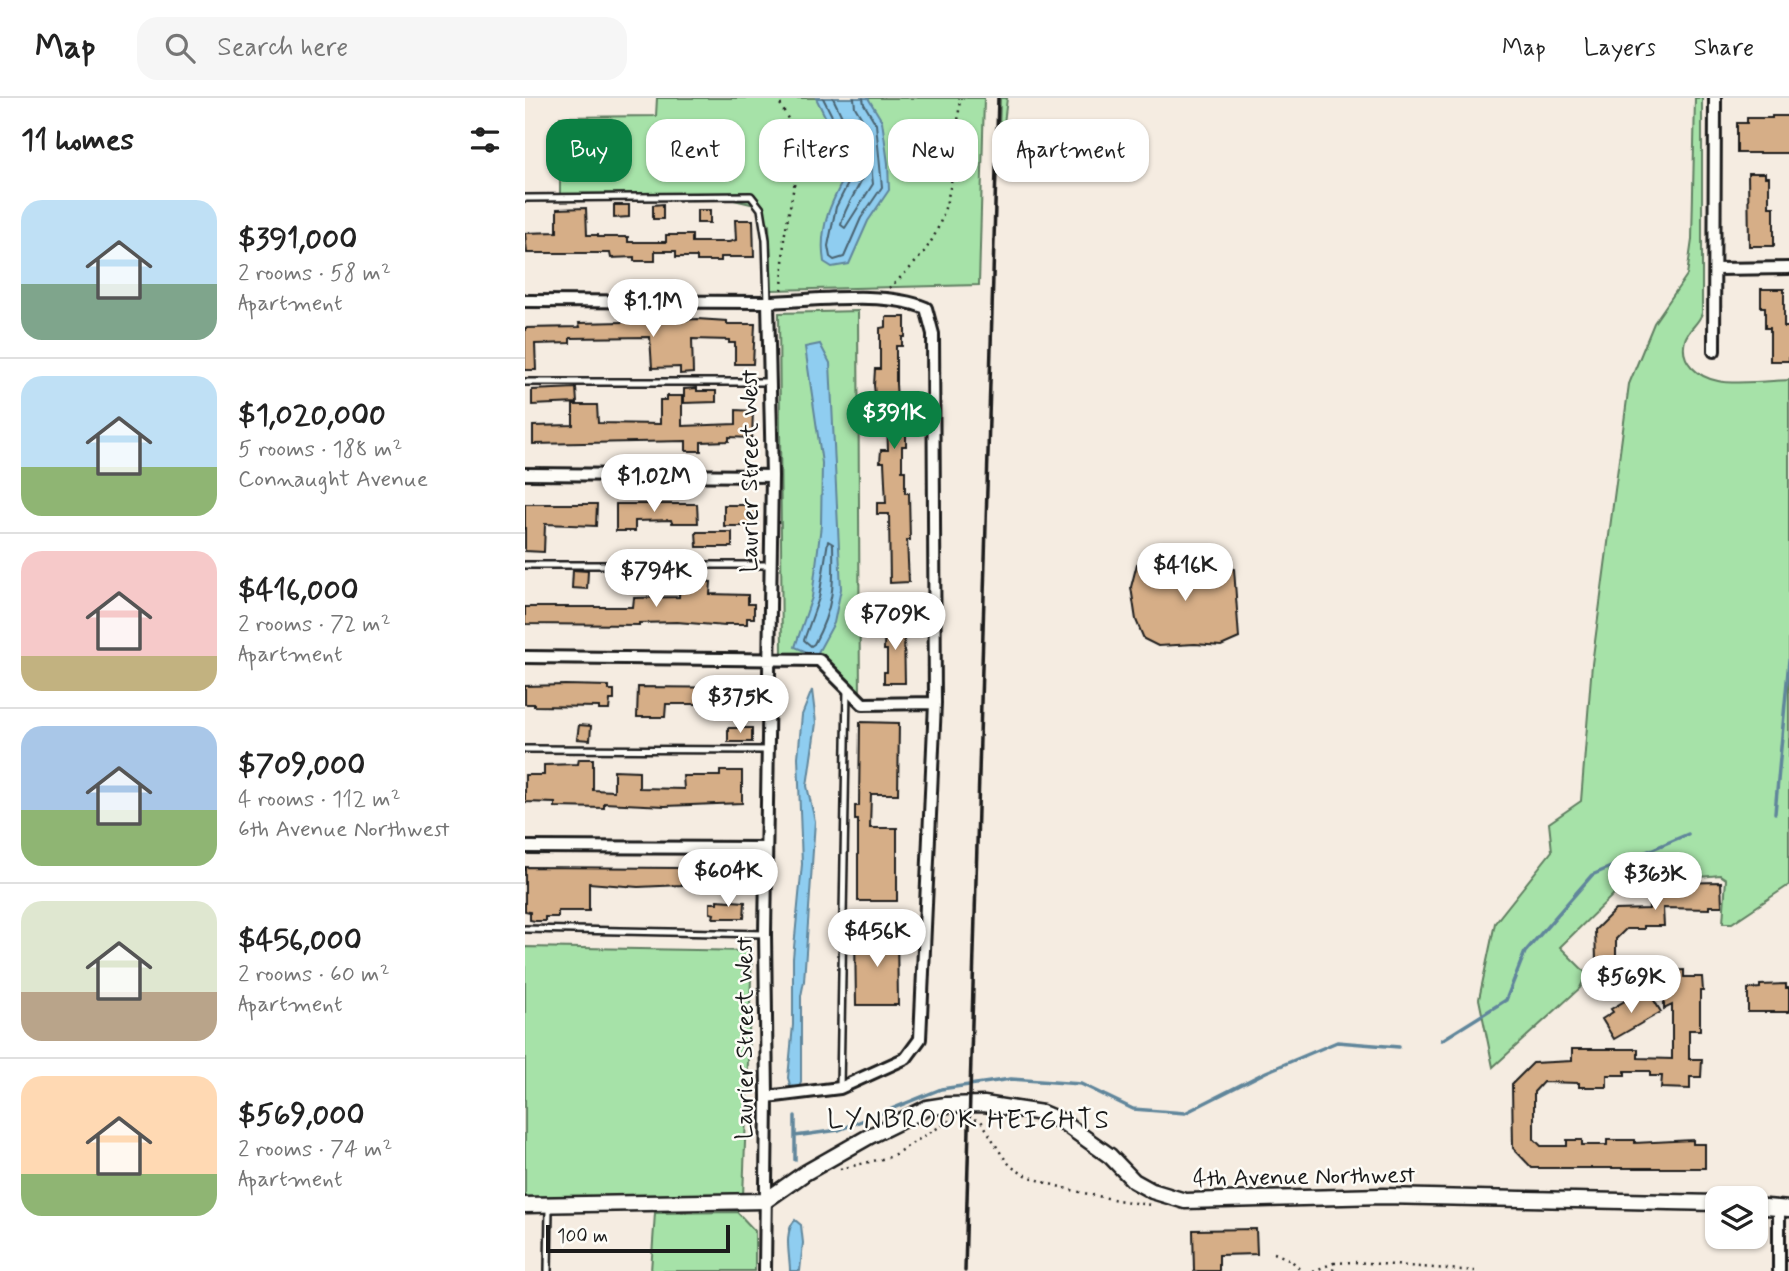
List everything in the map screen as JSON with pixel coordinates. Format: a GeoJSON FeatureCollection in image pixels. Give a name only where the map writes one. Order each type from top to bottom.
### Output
{"type":"FeatureCollection","features":[{"type":"Feature","properties":{"kind":"street"},"geometry":{"type":"LineString","coordinates":[[1714,351],[1715,98]]}},
{"type":"Feature","properties":{"kind":"street"},"geometry":{"type":"LineString","coordinates":[[1716,269],[1789,268]]}},
{"type":"Feature","properties":{"kind":"street"},"geometry":{"type":"LineString","coordinates":[[525,301],[768,302],[875,299],[909,300],[926,308],[933,334],[935,703],[920,1039],[906,1058],[840,1087],[767,1097]]}},
{"type":"Feature","properties":{"kind":"street","name":"Laurier Street West"},"geometry":{"type":"LineString","coordinates":[[765,1271],[765,934],[772,476],[768,302]]}},
{"type":"Feature","properties":{"kind":"street"},"geometry":{"type":"LineString","coordinates":[[525,474],[772,476]]}},
{"type":"Feature","properties":{"kind":"street"},"geometry":{"type":"LineString","coordinates":[[525,657],[819,660],[863,704],[935,703]]}},
{"type":"Feature","properties":{"kind":"street"},"geometry":{"type":"LineString","coordinates":[[525,848],[766,848]]}},
{"type":"Feature","properties":{"kind":"street","name":"4th Avenue Northwest"},"geometry":{"type":"LineString","coordinates":[[765,1200],[805,1173],[870,1136],[927,1108],[984,1104],[1042,1113],[1061,1121],[1110,1156],[1135,1181],[1160,1194],[1185,1201],[1383,1196],[1705,1203]]}},
{"type":"Feature","properties":{"kind":"street"},"geometry":{"type":"LineString","coordinates":[[525,1205],[765,1200]]}},
{"type":"Feature","properties":{"kind":"street"},"geometry":{"type":"LineString","coordinates":[[1779,1271],[1784,1208]]}},
{"type":"Feature","properties":{"kind":"lane"},"geometry":{"type":"LineString","coordinates":[[525,198],[751,196],[761,209],[768,302]]}},
{"type":"Feature","properties":{"kind":"lane"},"geometry":{"type":"LineString","coordinates":[[525,382],[771,382]]}},
{"type":"Feature","properties":{"kind":"lane"},"geometry":{"type":"LineString","coordinates":[[525,565],[771,565]]}},
{"type":"Feature","properties":{"kind":"lane"},"geometry":{"type":"LineString","coordinates":[[840,1087],[847,688]]}},
{"type":"Feature","properties":{"kind":"lane"},"geometry":{"type":"LineString","coordinates":[[525,749],[767,750]]}},
{"type":"Feature","properties":{"kind":"lane"},"geometry":{"type":"LineString","coordinates":[[525,929],[765,934]]}},
{"type":"Feature","properties":{"kind":"lane"},"geometry":{"type":"LineString","coordinates":[[548,1271],[549,1205]]}},
{"type":"Feature","properties":{"kind":"path"},"geometry":{"type":"LineString","coordinates":[[777,98],[794,130],[799,160],[784,238],[782,301]]}},
{"type":"Feature","properties":{"kind":"path"},"geometry":{"type":"LineString","coordinates":[[875,299],[909,270],[936,231],[952,178],[960,98]]}},
{"type":"Feature","properties":{"kind":"path"},"geometry":{"type":"LineString","coordinates":[[835,1170],[890,1157],[949,1122],[964,1118],[981,1121],[1010,1165],[1024,1174],[1114,1201],[1155,1206]]}},
{"type":"Feature","properties":{"kind":"path"},"geometry":{"type":"LineString","coordinates":[[1275,1253],[1291,1261],[1301,1271]]}},
{"type":"Feature","properties":{"kind":"path"},"geometry":{"type":"LineString","coordinates":[[1313,1271],[1334,1263],[1354,1262],[1475,1271]]}},
{"type":"Feature","properties":{"kind":"path"},"geometry":{"type":"LineString","coordinates":[[1333,1271],[1334,1263]]}},
{"type":"Feature","properties":{"kind":"green space"},"geometry":{"type":"Polygon","coordinates":[[[657,98],[984,98],[979,285],[772,290],[769,224],[755,205],[734,200],[560,200],[560,182],[632,182],[632,119],[560,117],[656,116],[657,98]]]}},
{"type":"Feature","properties":{"kind":"green space"},"geometry":{"type":"Polygon","coordinates":[[[1000,98],[1007,98],[1005,119],[999,119],[1000,98]]]}},
{"type":"Feature","properties":{"kind":"green space"},"geometry":{"type":"Polygon","coordinates":[[[1695,98],[1702,98],[1702,313],[1686,336],[1685,355],[1697,372],[1718,381],[1743,383],[1789,380],[1789,885],[1732,923],[1723,923],[1726,879],[1720,875],[1629,884],[1620,888],[1560,947],[1587,974],[1580,988],[1493,1067],[1479,999],[1495,923],[1552,851],[1549,823],[1581,801],[1592,664],[1629,384],[1654,323],[1687,275],[1692,240],[1695,98]]]}},
{"type":"Feature","properties":{"kind":"green space"},"geometry":{"type":"Polygon","coordinates":[[[858,311],[860,705],[818,665],[782,656],[779,313],[858,311]]]}},
{"type":"Feature","properties":{"kind":"green space"},"geometry":{"type":"Polygon","coordinates":[[[525,947],[752,951],[743,1197],[525,1197],[525,947]]]}},
{"type":"Feature","properties":{"kind":"green space"},"geometry":{"type":"Polygon","coordinates":[[[737,1212],[755,1231],[755,1271],[651,1271],[655,1213],[737,1212]]]}},
{"type":"Feature","properties":{"kind":"water"},"geometry":{"type":"Polygon","coordinates":[[[816,98],[868,98],[882,121],[888,163],[889,190],[868,221],[849,264],[832,267],[824,262],[823,249],[828,213],[842,182],[874,182],[874,119],[826,119],[816,98]]]}},
{"type":"Feature","properties":{"kind":"water"},"geometry":{"type":"Polygon","coordinates":[[[820,344],[830,363],[841,589],[834,623],[816,656],[795,647],[812,597],[821,525],[822,463],[805,347],[820,344]]]}},
{"type":"Feature","properties":{"kind":"water"},"geometry":{"type":"Polygon","coordinates":[[[812,690],[816,723],[807,786],[815,821],[801,996],[801,1082],[799,1088],[791,1088],[788,1078],[793,1025],[793,958],[802,864],[798,757],[802,715],[812,690]]]}},
{"type":"Feature","properties":{"kind":"water"},"geometry":{"type":"Polygon","coordinates":[[[795,1220],[801,1225],[803,1243],[800,1271],[790,1271],[788,1238],[795,1220]]]}},
{"type":"Feature","properties":{"kind":"building"},"geometry":{"type":"Polygon","coordinates":[[[1789,116],[1789,153],[1737,153],[1737,123],[1747,123],[1747,118],[1789,116]]]}},
{"type":"Feature","properties":{"kind":"building"},"geometry":{"type":"Polygon","coordinates":[[[1748,173],[1765,173],[1765,177],[1769,177],[1769,207],[1774,207],[1774,246],[1749,246],[1748,173]]]}},
{"type":"Feature","properties":{"kind":"building"},"geometry":{"type":"Polygon","coordinates":[[[663,204],[663,219],[653,219],[653,205],[663,204]]]}},
{"type":"Feature","properties":{"kind":"building"},"geometry":{"type":"Polygon","coordinates":[[[614,205],[629,205],[629,217],[614,218],[614,205]]]}},
{"type":"Feature","properties":{"kind":"building"},"geometry":{"type":"Polygon","coordinates":[[[586,208],[587,235],[628,237],[628,242],[666,242],[666,235],[692,235],[692,242],[729,242],[736,240],[735,220],[753,220],[754,257],[721,257],[721,261],[697,261],[697,257],[676,257],[676,251],[655,251],[655,261],[634,261],[634,257],[611,258],[610,253],[527,253],[525,233],[557,232],[557,209],[586,208]]]}},
{"type":"Feature","properties":{"kind":"building"},"geometry":{"type":"Polygon","coordinates":[[[697,210],[710,210],[710,223],[697,223],[697,210]]]}},
{"type":"Feature","properties":{"kind":"building"},"geometry":{"type":"Polygon","coordinates":[[[1761,289],[1784,289],[1784,327],[1789,327],[1789,361],[1770,361],[1770,328],[1765,328],[1765,307],[1761,307],[1761,289]]]}},
{"type":"Feature","properties":{"kind":"building"},"geometry":{"type":"Polygon","coordinates":[[[886,317],[905,317],[905,337],[902,337],[902,346],[896,346],[896,384],[898,416],[902,416],[902,427],[906,426],[906,446],[902,446],[902,471],[905,471],[905,493],[909,493],[910,540],[907,540],[909,582],[890,583],[889,514],[877,514],[877,503],[886,503],[884,462],[880,462],[881,450],[888,450],[887,424],[882,425],[882,405],[879,405],[879,394],[875,395],[874,385],[875,369],[880,369],[880,328],[886,327],[886,317]]]}},
{"type":"Feature","properties":{"kind":"building"},"geometry":{"type":"Polygon","coordinates":[[[697,319],[727,321],[727,324],[755,324],[753,364],[735,364],[735,343],[729,343],[729,340],[692,339],[693,373],[680,374],[680,367],[652,368],[650,337],[570,338],[570,343],[535,344],[536,370],[525,370],[525,328],[580,327],[579,323],[697,319]]]}},
{"type":"Feature","properties":{"kind":"building"},"geometry":{"type":"Polygon","coordinates":[[[576,388],[577,403],[532,405],[532,390],[576,388]]]}},
{"type":"Feature","properties":{"kind":"building"},"geometry":{"type":"Polygon","coordinates":[[[697,388],[697,391],[716,391],[716,402],[684,403],[684,389],[697,388]]]}},
{"type":"Feature","properties":{"kind":"building"},"geometry":{"type":"Polygon","coordinates":[[[666,396],[682,396],[682,426],[736,424],[736,410],[753,411],[752,438],[729,437],[729,441],[701,442],[701,451],[686,451],[686,441],[533,444],[533,426],[573,425],[573,405],[597,405],[598,423],[660,424],[660,400],[666,400],[666,396]]]}},
{"type":"Feature","properties":{"kind":"building"},"geometry":{"type":"Polygon","coordinates":[[[525,504],[597,504],[596,526],[545,524],[544,552],[525,551],[525,504]]]}},
{"type":"Feature","properties":{"kind":"building"},"geometry":{"type":"Polygon","coordinates":[[[616,504],[697,504],[698,523],[672,523],[671,520],[635,521],[635,531],[616,531],[616,504]]]}},
{"type":"Feature","properties":{"kind":"building"},"geometry":{"type":"Polygon","coordinates":[[[724,505],[755,505],[755,526],[724,526],[724,505]]]}},
{"type":"Feature","properties":{"kind":"building"},"geometry":{"type":"Polygon","coordinates":[[[696,532],[732,532],[732,547],[697,547],[696,532]]]}},
{"type":"Feature","properties":{"kind":"building"},"geometry":{"type":"Polygon","coordinates":[[[1183,558],[1234,569],[1239,638],[1221,646],[1158,646],[1144,639],[1136,620],[1131,587],[1137,564],[1183,558]]]}},
{"type":"Feature","properties":{"kind":"building"},"geometry":{"type":"Polygon","coordinates":[[[573,570],[588,571],[587,589],[572,588],[573,570]]]}},
{"type":"Feature","properties":{"kind":"building"},"geometry":{"type":"Polygon","coordinates":[[[680,574],[697,574],[697,581],[711,582],[710,594],[748,595],[748,604],[754,604],[754,618],[747,618],[747,624],[725,626],[677,622],[639,625],[525,624],[525,607],[633,607],[634,598],[679,597],[680,574]]]}},
{"type":"Feature","properties":{"kind":"building"},"geometry":{"type":"Polygon","coordinates":[[[885,619],[901,620],[901,631],[904,631],[905,683],[884,683],[884,672],[887,672],[887,650],[884,650],[885,619]]]}},
{"type":"Feature","properties":{"kind":"building"},"geometry":{"type":"Polygon","coordinates":[[[525,686],[609,686],[609,690],[614,690],[614,700],[610,700],[609,710],[599,710],[599,707],[525,704],[525,686]]]}},
{"type":"Feature","properties":{"kind":"building"},"geometry":{"type":"Polygon","coordinates":[[[638,687],[751,688],[751,704],[666,704],[665,717],[637,717],[638,687]]]}},
{"type":"Feature","properties":{"kind":"building"},"geometry":{"type":"Polygon","coordinates":[[[860,722],[899,723],[898,794],[871,794],[870,828],[897,828],[897,901],[858,901],[858,820],[855,820],[855,806],[859,806],[860,722]]]}},
{"type":"Feature","properties":{"kind":"building"},"geometry":{"type":"Polygon","coordinates":[[[579,725],[591,726],[590,740],[577,739],[579,725]]]}},
{"type":"Feature","properties":{"kind":"building"},"geometry":{"type":"Polygon","coordinates":[[[728,728],[752,728],[752,742],[728,742],[728,728]]]}},
{"type":"Feature","properties":{"kind":"building"},"geometry":{"type":"Polygon","coordinates":[[[579,759],[593,759],[593,790],[614,791],[614,770],[639,771],[639,788],[684,789],[683,776],[720,776],[720,771],[742,771],[742,803],[665,806],[604,803],[604,808],[555,807],[555,803],[525,802],[525,775],[544,775],[544,765],[578,764],[579,759]]]}},
{"type":"Feature","properties":{"kind":"building"},"geometry":{"type":"Polygon","coordinates":[[[525,867],[682,868],[682,885],[638,887],[589,883],[589,911],[558,911],[558,917],[545,917],[545,921],[535,921],[530,920],[530,912],[525,911],[525,867]]]}},
{"type":"Feature","properties":{"kind":"building"},"geometry":{"type":"Polygon","coordinates":[[[1721,882],[1722,906],[1709,906],[1709,909],[1663,908],[1664,926],[1626,929],[1616,939],[1616,959],[1596,960],[1595,930],[1615,910],[1649,909],[1648,888],[1670,887],[1669,883],[1721,882]]]}},
{"type":"Feature","properties":{"kind":"building"},"geometry":{"type":"Polygon","coordinates":[[[717,900],[745,902],[744,918],[713,918],[710,903],[717,903],[717,900]]]}},
{"type":"Feature","properties":{"kind":"building"},"geometry":{"type":"Polygon","coordinates":[[[897,932],[898,1005],[856,1005],[855,933],[897,932]]]}},
{"type":"Feature","properties":{"kind":"building"},"geometry":{"type":"Polygon","coordinates":[[[1684,970],[1684,977],[1702,977],[1700,1030],[1689,1030],[1689,1059],[1702,1059],[1701,1077],[1690,1077],[1690,1089],[1661,1088],[1662,1076],[1650,1076],[1650,1071],[1625,1071],[1625,1075],[1607,1075],[1607,1087],[1579,1087],[1579,1083],[1543,1082],[1534,1092],[1534,1139],[1541,1146],[1567,1146],[1567,1140],[1582,1140],[1582,1145],[1607,1145],[1607,1140],[1635,1140],[1635,1143],[1693,1140],[1693,1144],[1705,1144],[1705,1168],[1532,1168],[1513,1148],[1512,1084],[1533,1063],[1572,1061],[1572,1049],[1638,1049],[1638,1058],[1672,1059],[1672,1005],[1664,1009],[1664,971],[1684,970]]]}},
{"type":"Feature","properties":{"kind":"building"},"geometry":{"type":"Polygon","coordinates":[[[1786,984],[1786,988],[1789,988],[1789,1012],[1748,1012],[1748,989],[1760,988],[1760,985],[1786,984]]]}},
{"type":"Feature","properties":{"kind":"building"},"geometry":{"type":"Polygon","coordinates":[[[1649,992],[1661,1012],[1614,1039],[1602,1019],[1613,1012],[1611,1009],[1635,995],[1637,999],[1649,992]]]}},
{"type":"Feature","properties":{"kind":"building"},"geometry":{"type":"Polygon","coordinates":[[[1256,1229],[1257,1254],[1219,1255],[1219,1271],[1194,1271],[1193,1230],[1256,1229]]]}},
{"type":"Feature","properties":{"kind":"waterway"},"geometry":{"type":"LineString","coordinates":[[1775,813],[1789,660]]}},
{"type":"Feature","properties":{"kind":"waterway"},"geometry":{"type":"LineString","coordinates":[[1442,1040],[1506,1000],[1525,952],[1592,875],[1688,834]]}},
{"type":"Feature","properties":{"kind":"waterway"},"geometry":{"type":"LineString","coordinates":[[795,1136],[839,1130],[941,1089],[1011,1079],[1081,1084],[1133,1109],[1185,1113],[1266,1072],[1337,1042],[1399,1047]]}},
{"type":"Feature","properties":{"kind":"waterway"},"geometry":{"type":"LineString","coordinates":[[795,1116],[795,1160]]}},
{"type":"Feature","properties":{"kind":"railway"},"geometry":{"type":"LineString","coordinates":[[965,1271],[998,98]]}},
{"type":"Feature","properties":{"kind":"district","name":"LYNBROOK HEIGHTS"},"geometry":{"type":"Point","coordinates":[969,1119]}}]}
